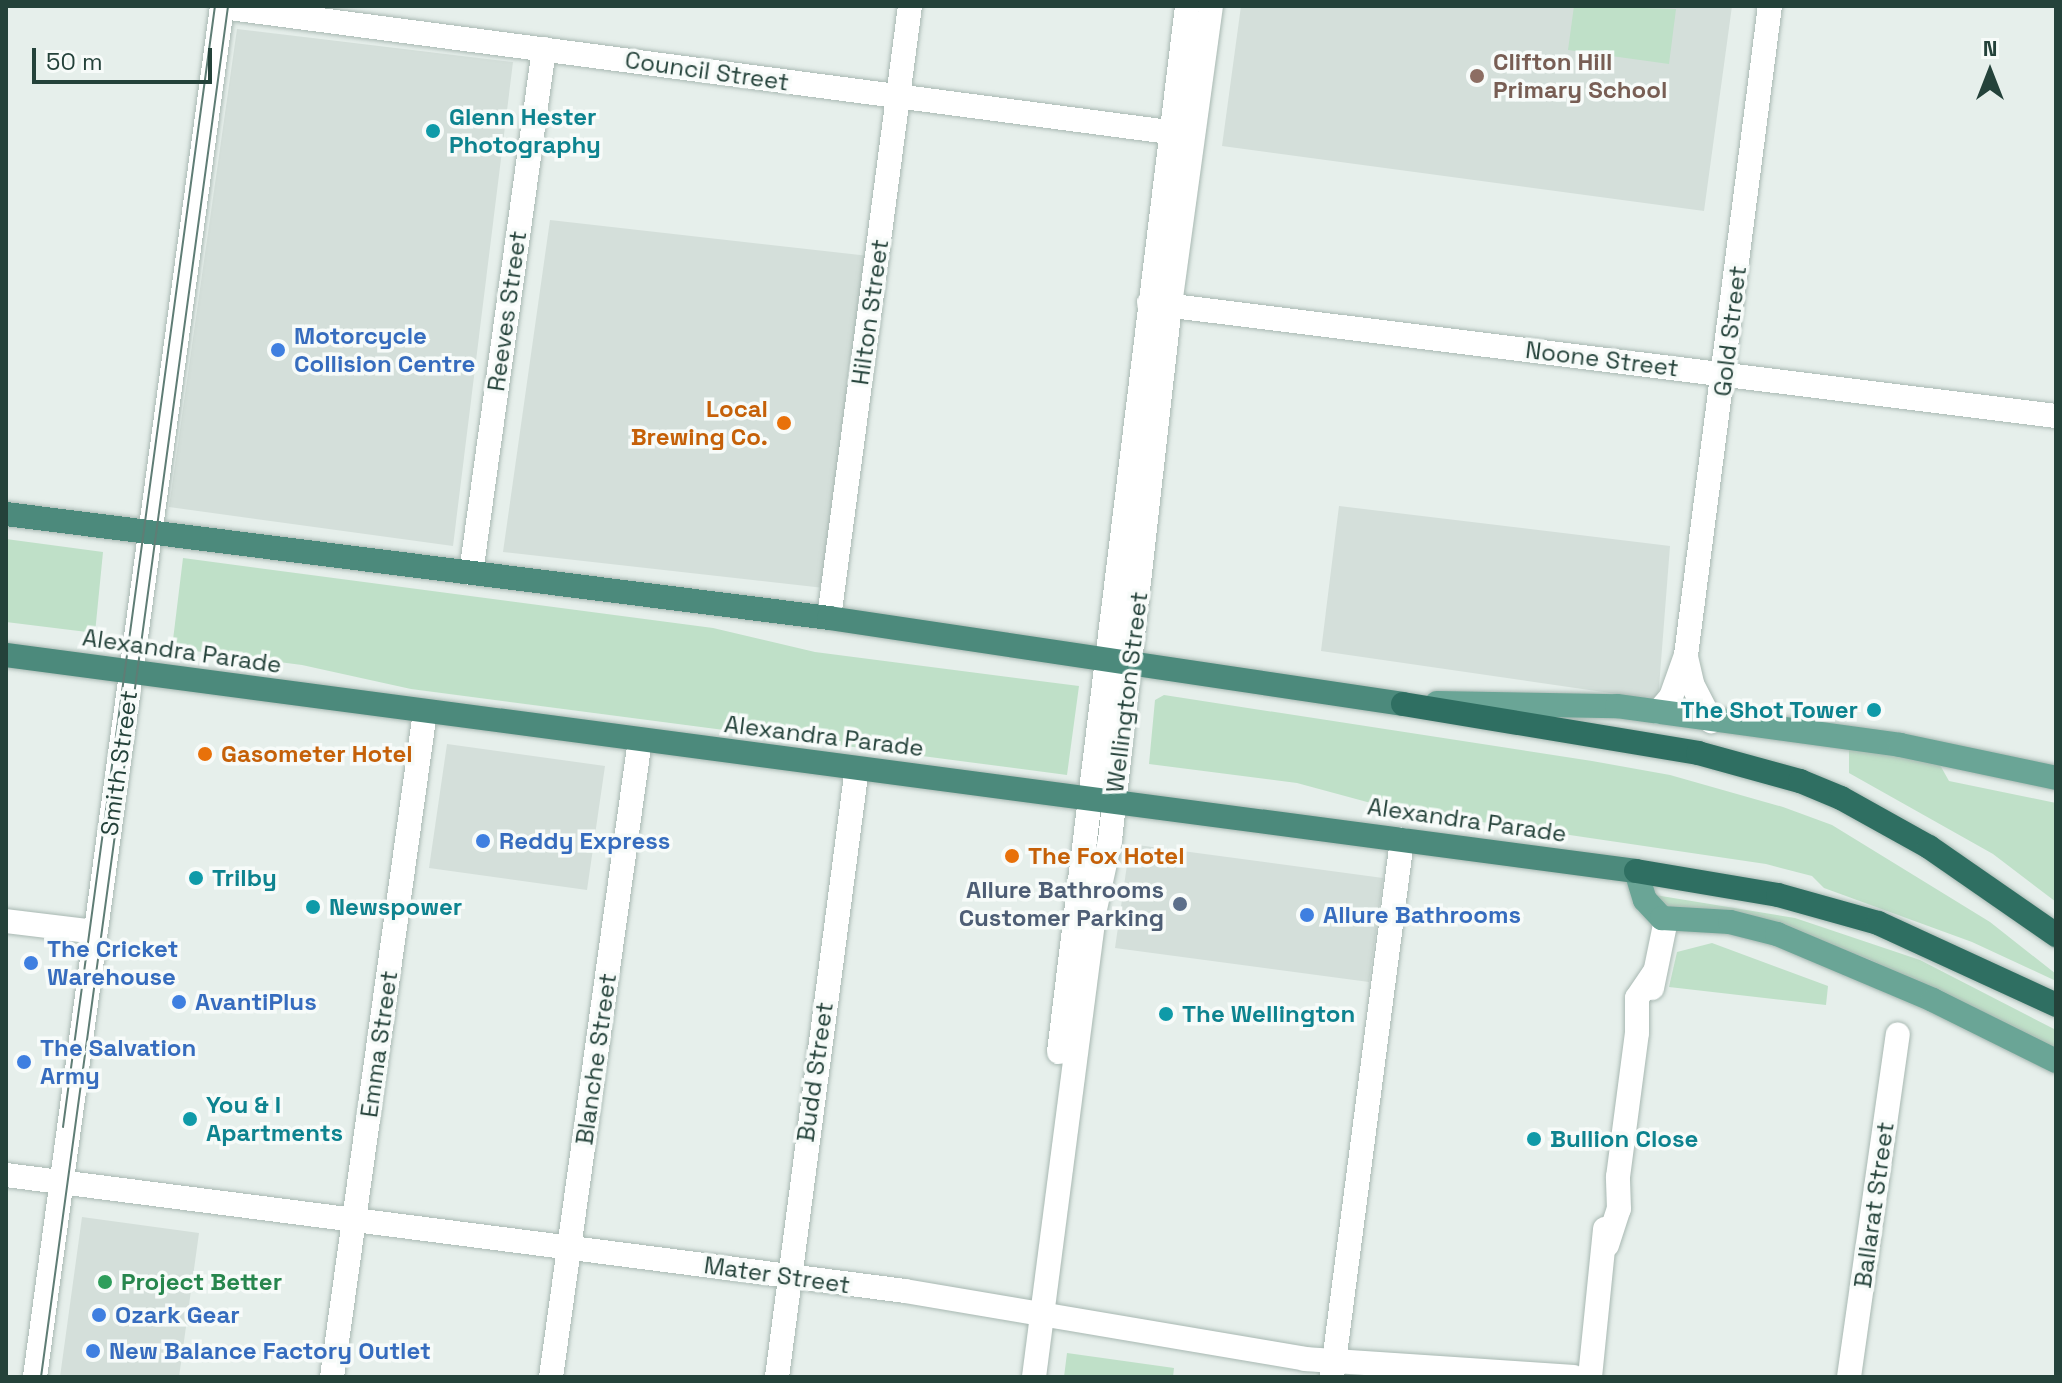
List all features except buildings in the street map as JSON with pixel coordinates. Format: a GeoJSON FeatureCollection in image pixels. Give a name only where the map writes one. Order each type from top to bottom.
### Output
{"type":"FeatureCollection","features":[{"type":"Feature","properties":{"kind":"highway"},"geometry":{"type":"LineString","coordinates":[[6,514],[829,618],[1120,660],[1632,741],[1748,765],[1841,798],[1929,847],[2056,935]]}},
{"type":"Feature","properties":{"kind":"highway","name":"Alexandra Parade"},"geometry":{"type":"LineString","coordinates":[[6,655],[1690,879],[1778,895],[1878,923],[2056,1005]]}},
{"type":"Feature","properties":{"kind":"main road"},"geometry":{"type":"LineString","coordinates":[[1403,704],[1561,702],[1658,712],[1900,745],[2056,778]]}},
{"type":"Feature","properties":{"kind":"main road"},"geometry":{"type":"LineString","coordinates":[[1636,871],[1645,900],[1666,920],[1730,922],[1777,934],[2056,1061]]}},
{"type":"Feature","properties":{"kind":"street","name":"Council Street"},"geometry":{"type":"LineString","coordinates":[[222,6],[1181,134]]}},
{"type":"Feature","properties":{"kind":"street","name":"Smith Street"},"geometry":{"type":"LineString","coordinates":[[35,1377],[222,6]]}},
{"type":"Feature","properties":{"kind":"street","name":"Hilton Street"},"geometry":{"type":"LineString","coordinates":[[829,618],[910,6]]}},
{"type":"Feature","properties":{"kind":"street","name":"Wellington Street"},"geometry":{"type":"LineString","coordinates":[[1017,1377],[1033,1313],[1103,800],[1181,134],[1187,6]]}},
{"type":"Feature","properties":{"kind":"street","name":"Wellington Street"},"geometry":{"type":"LineString","coordinates":[[1181,134],[1211,6]]}},
{"type":"Feature","properties":{"kind":"street","name":"Gold Street"},"geometry":{"type":"LineString","coordinates":[[1658,712],[1671,697],[1686,655],[1770,6]]}},
{"type":"Feature","properties":{"kind":"street","name":"Reeves Street"},"geometry":{"type":"LineString","coordinates":[[471,573],[544,49]]}},
{"type":"Feature","properties":{"kind":"street","name":"Noone Street"},"geometry":{"type":"LineString","coordinates":[[1159,304],[2056,416]]}},
{"type":"Feature","properties":{"kind":"street","name":"Gold Street"},"geometry":{"type":"LineString","coordinates":[[1686,655],[1692,684],[1711,721]]}},
{"type":"Feature","properties":{"kind":"street","name":"Emma Street"},"geometry":{"type":"LineString","coordinates":[[332,1377],[425,712]]}},
{"type":"Feature","properties":{"kind":"street","name":"Blanche Street"},"geometry":{"type":"LineString","coordinates":[[551,1377],[640,740]]}},
{"type":"Feature","properties":{"kind":"street","name":"Budd Street"},"geometry":{"type":"LineString","coordinates":[[777,1377],[857,768]]}},
{"type":"Feature","properties":{"kind":"street"},"geometry":{"type":"LineString","coordinates":[[1333,1370],[1402,840]]}},
{"type":"Feature","properties":{"kind":"street"},"geometry":{"type":"LineString","coordinates":[[1590,1377],[1607,1245],[1619,1209],[1618,1177],[1637,1033],[1652,999],[1654,973],[1666,920]]}},
{"type":"Feature","properties":{"kind":"street"},"geometry":{"type":"LineString","coordinates":[[6,921],[95,932]]}},
{"type":"Feature","properties":{"kind":"street","name":"Ballarat Street"},"geometry":{"type":"LineString","coordinates":[[1849,1377],[1898,1034]]}},
{"type":"Feature","properties":{"kind":"street","name":"Mater Street"},"geometry":{"type":"LineString","coordinates":[[6,1175],[790,1276],[1033,1313],[1333,1370],[1573,1377]]}},
{"type":"Feature","properties":{"kind":"street","name":"Wellington Street"},"geometry":{"type":"LineString","coordinates":[[1033,1313],[1034,1377]]}},
{"type":"Feature","properties":{"kind":"shaded area","name":"Clifton Hill Primary School"},"geometry":{"type":"Polygon","coordinates":[[[1241,6],[1732,6],[1704,211],[1222,146],[1241,6]]]}},
{"type":"Feature","properties":{"kind":"shaded area"},"geometry":{"type":"Polygon","coordinates":[[[237,29],[513,62],[453,546],[169,507],[237,29]]]}},
{"type":"Feature","properties":{"kind":"shaded area"},"geometry":{"type":"Polygon","coordinates":[[[550,220],[869,256],[833,589],[503,552],[550,220]]]}},
{"type":"Feature","properties":{"kind":"shaded area"},"geometry":{"type":"Polygon","coordinates":[[[1339,506],[1670,546],[1658,700],[1321,651],[1339,506]]]}},
{"type":"Feature","properties":{"kind":"shaded area"},"geometry":{"type":"Polygon","coordinates":[[[447,744],[605,766],[587,890],[429,868],[447,744]]]}},
{"type":"Feature","properties":{"kind":"shaded area"},"geometry":{"type":"Polygon","coordinates":[[[1130,844],[1383,878],[1369,982],[1115,948],[1130,844]]]}},
{"type":"Feature","properties":{"kind":"shaded area"},"geometry":{"type":"Polygon","coordinates":[[[82,1217],[199,1233],[179,1377],[60,1377],[82,1217]]]}},
{"type":"Feature","properties":{"kind":"green space"},"geometry":{"type":"Polygon","coordinates":[[[1574,6],[1676,9],[1669,64],[1568,50],[1574,6]]]}},
{"type":"Feature","properties":{"kind":"green space"},"geometry":{"type":"Polygon","coordinates":[[[6,539],[103,552],[95,633],[6,622],[6,539]]]}},
{"type":"Feature","properties":{"kind":"green space"},"geometry":{"type":"Polygon","coordinates":[[[183,558],[713,628],[815,652],[1079,686],[1067,775],[411,689],[302,665],[172,648],[183,558]]]}},
{"type":"Feature","properties":{"kind":"green space"},"geometry":{"type":"Polygon","coordinates":[[[1164,695],[1670,775],[1783,807],[1832,825],[1990,922],[2056,974],[2056,981],[1972,942],[1824,888],[1812,876],[1766,864],[1393,809],[1297,783],[1149,764],[1155,700],[1164,695]]]}},
{"type":"Feature","properties":{"kind":"green space"},"geometry":{"type":"Polygon","coordinates":[[[1849,749],[1897,753],[1940,765],[1949,781],[2056,803],[2056,902],[1993,854],[1849,773],[1849,749]]]}},
{"type":"Feature","properties":{"kind":"green space"},"geometry":{"type":"Polygon","coordinates":[[[1655,895],[1795,918],[1920,960],[2056,1030],[2056,1052],[1871,960],[1831,945],[1667,909],[1655,895]]]}},
{"type":"Feature","properties":{"kind":"green space"},"geometry":{"type":"Polygon","coordinates":[[[1712,943],[1828,986],[1826,1005],[1669,987],[1677,952],[1712,943]]]}},
{"type":"Feature","properties":{"kind":"green space"},"geometry":{"type":"Polygon","coordinates":[[[1067,1353],[1174,1368],[1173,1377],[1064,1377],[1067,1353]]]}},
{"type":"Feature","properties":{"kind":"tram line"},"geometry":{"type":"LineString","coordinates":[[63,1127],[215,6]]}},
{"type":"Feature","properties":{"kind":"tram line"},"geometry":{"type":"LineString","coordinates":[[41,1377],[228,6]]}},
{"type":"Feature","properties":{"kind":"place","name":"Clifton Hill Primary School"},"geometry":{"type":"Point","coordinates":[1477,76]}},
{"type":"Feature","properties":{"kind":"place","name":"Glenn Hester Photography"},"geometry":{"type":"Point","coordinates":[433,131]}},
{"type":"Feature","properties":{"kind":"place","name":"Motorcycle Collision Centre"},"geometry":{"type":"Point","coordinates":[278,350]}},
{"type":"Feature","properties":{"kind":"place","name":"Local Brewing Co."},"geometry":{"type":"Point","coordinates":[784,423]}},
{"type":"Feature","properties":{"kind":"place","name":"The Shot Tower"},"geometry":{"type":"Point","coordinates":[1874,710]}},
{"type":"Feature","properties":{"kind":"place","name":"Gasometer Hotel"},"geometry":{"type":"Point","coordinates":[205,754]}},
{"type":"Feature","properties":{"kind":"place","name":"Reddy Express"},"geometry":{"type":"Point","coordinates":[483,841]}},
{"type":"Feature","properties":{"kind":"place","name":"The Fox Hotel"},"geometry":{"type":"Point","coordinates":[1012,856]}},
{"type":"Feature","properties":{"kind":"place","name":"Trilby"},"geometry":{"type":"Point","coordinates":[196,878]}},
{"type":"Feature","properties":{"kind":"place","name":"Allure Bathrooms Customer Parking"},"geometry":{"type":"Point","coordinates":[1180,904]}},
{"type":"Feature","properties":{"kind":"place","name":"Newspower"},"geometry":{"type":"Point","coordinates":[313,907]}},
{"type":"Feature","properties":{"kind":"place","name":"Allure Bathrooms"},"geometry":{"type":"Point","coordinates":[1307,915]}},
{"type":"Feature","properties":{"kind":"place","name":"The Cricket Warehouse"},"geometry":{"type":"Point","coordinates":[31,963]}},
{"type":"Feature","properties":{"kind":"place","name":"AvantiPlus"},"geometry":{"type":"Point","coordinates":[179,1002]}},
{"type":"Feature","properties":{"kind":"place","name":"The Wellington"},"geometry":{"type":"Point","coordinates":[1166,1014]}},
{"type":"Feature","properties":{"kind":"place","name":"The Salvation Army"},"geometry":{"type":"Point","coordinates":[24,1062]}},
{"type":"Feature","properties":{"kind":"place","name":"You & I Apartments"},"geometry":{"type":"Point","coordinates":[190,1119]}},
{"type":"Feature","properties":{"kind":"place","name":"Bullion Close"},"geometry":{"type":"Point","coordinates":[1534,1139]}},
{"type":"Feature","properties":{"kind":"place","name":"Project Better"},"geometry":{"type":"Point","coordinates":[105,1282]}},
{"type":"Feature","properties":{"kind":"place","name":"Ozark Gear"},"geometry":{"type":"Point","coordinates":[99,1315]}},
{"type":"Feature","properties":{"kind":"place","name":"New Balance Factory Outlet"},"geometry":{"type":"Point","coordinates":[93,1351]}}]}
